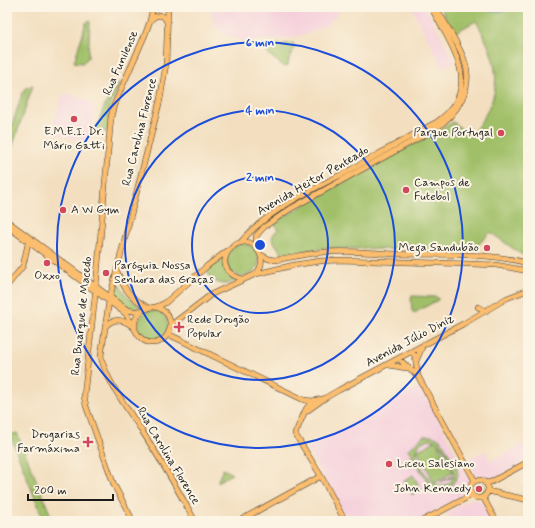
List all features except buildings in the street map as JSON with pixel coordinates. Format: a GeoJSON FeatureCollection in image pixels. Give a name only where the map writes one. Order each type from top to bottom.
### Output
{"type":"FeatureCollection","features":[{"type":"Feature","properties":{"kind":"main road","name":"Rua Funilense"},"geometry":{"type":"LineString","coordinates":[[114,105],[150,21],[153,7]]}},
{"type":"Feature","properties":{"kind":"main road","name":"Rua Carolina Florence"},"geometry":{"type":"LineString","coordinates":[[168,7],[166,64],[160,100],[109,299],[101,348],[102,364],[123,402],[173,480],[195,521]]}},
{"type":"Feature","properties":{"kind":"main road","name":"Avenida Heitor Penteado"},"geometry":{"type":"LineString","coordinates":[[241,242],[254,228],[275,212],[436,122],[447,113],[456,99],[462,80],[458,59],[431,7]]}},
{"type":"Feature","properties":{"kind":"main road","name":"Avenida Heitor Penteado"},"geometry":{"type":"LineString","coordinates":[[257,249],[256,236],[264,227],[313,195],[433,130],[445,122],[456,110],[464,95],[467,76],[464,60],[436,7]]}},
{"type":"Feature","properties":{"kind":"main road"},"geometry":{"type":"LineString","coordinates":[[150,21],[160,15],[164,17],[168,23]]}},
{"type":"Feature","properties":{"kind":"main road","name":"Rua Buarque de Macedo"},"geometry":{"type":"LineString","coordinates":[[114,105],[110,131],[84,401],[114,485],[133,521]]}},
{"type":"Feature","properties":{"kind":"main road"},"geometry":{"type":"LineString","coordinates":[[7,221],[109,299],[125,313],[139,336],[153,343],[160,341],[168,334],[171,325],[170,319],[166,313],[156,307]]}},
{"type":"Feature","properties":{"kind":"main road"},"geometry":{"type":"LineString","coordinates":[[7,226],[29,239]]}},
{"type":"Feature","properties":{"kind":"main road"},"geometry":{"type":"LineString","coordinates":[[7,286],[23,266],[29,239]]}},
{"type":"Feature","properties":{"kind":"main road"},"geometry":{"type":"LineString","coordinates":[[109,299],[135,312],[156,307],[165,303],[233,245],[241,242],[251,244],[257,249],[260,255],[261,263],[256,274]]}},
{"type":"Feature","properties":{"kind":"main road"},"geometry":{"type":"LineString","coordinates":[[227,251],[225,261],[228,270],[234,276],[243,279]]}},
{"type":"Feature","properties":{"kind":"main road"},"geometry":{"type":"LineString","coordinates":[[171,325],[212,294],[256,274],[294,265],[326,260],[445,263],[496,265],[527,271],[528,263],[497,256],[470,255],[325,252],[274,260],[260,255]]}},
{"type":"Feature","properties":{"kind":"main road"},"geometry":{"type":"LineString","coordinates":[[470,255],[468,258],[471,264]]}},
{"type":"Feature","properties":{"kind":"main road"},"geometry":{"type":"LineString","coordinates":[[116,270],[124,288],[129,294],[150,308]]}},
{"type":"Feature","properties":{"kind":"main road","name":"Avenida Júlio Diniz"},"geometry":{"type":"LineString","coordinates":[[305,411],[325,398],[412,352],[508,298],[528,290]]}},
{"type":"Feature","properties":{"kind":"main road"},"geometry":{"type":"LineString","coordinates":[[478,306],[486,311]]}},
{"type":"Feature","properties":{"kind":"main road"},"geometry":{"type":"LineString","coordinates":[[135,328],[135,320],[141,311]]}},
{"type":"Feature","properties":{"kind":"main road"},"geometry":{"type":"LineString","coordinates":[[104,327],[110,322],[121,320],[127,322],[135,328]]}},
{"type":"Feature","properties":{"kind":"main road"},"geometry":{"type":"LineString","coordinates":[[168,334],[304,400],[312,401],[325,398]]}},
{"type":"Feature","properties":{"kind":"main road"},"geometry":{"type":"LineString","coordinates":[[416,362],[423,345]]}},
{"type":"Feature","properties":{"kind":"main road"},"geometry":{"type":"LineString","coordinates":[[412,352],[415,356],[418,376]]}},
{"type":"Feature","properties":{"kind":"main road"},"geometry":{"type":"LineString","coordinates":[[399,359],[418,376],[475,481]]}},
{"type":"Feature","properties":{"kind":"main road"},"geometry":{"type":"LineString","coordinates":[[388,365],[396,365],[410,369]]}},
{"type":"Feature","properties":{"kind":"main road"},"geometry":{"type":"LineString","coordinates":[[304,400],[306,404],[305,411]]}},
{"type":"Feature","properties":{"kind":"main road"},"geometry":{"type":"LineString","coordinates":[[312,401],[308,404],[295,434],[321,476],[345,521]]}},
{"type":"Feature","properties":{"kind":"main road"},"geometry":{"type":"LineString","coordinates":[[485,483],[491,482],[528,463]]}},
{"type":"Feature","properties":{"kind":"main road"},"geometry":{"type":"LineString","coordinates":[[488,490],[485,483],[480,480],[475,481],[470,487],[472,495],[477,498],[483,497],[488,490],[492,484],[528,463]]}},
{"type":"Feature","properties":{"kind":"main road"},"geometry":{"type":"LineString","coordinates":[[239,521],[321,476]]}},
{"type":"Feature","properties":{"kind":"main road"},"geometry":{"type":"LineString","coordinates":[[488,490],[528,500]]}},
{"type":"Feature","properties":{"kind":"main road"},"geometry":{"type":"LineString","coordinates":[[422,521],[472,495]]}},
{"type":"Feature","properties":{"kind":"main road"},"geometry":{"type":"LineString","coordinates":[[483,497],[496,521]]}},
{"type":"Feature","properties":{"kind":"shaded area"},"geometry":{"type":"Polygon","coordinates":[[[211,7],[342,7],[329,24],[306,34],[292,38],[252,41],[239,40],[227,36],[220,31],[214,23],[211,7]]]}},
{"type":"Feature","properties":{"kind":"shaded area"},"geometry":{"type":"Polygon","coordinates":[[[411,7],[425,7],[455,62],[442,66],[411,7]]]}},
{"type":"Feature","properties":{"kind":"shaded area","name":"E.M.E.I. Dr. Mário Gatti"},"geometry":{"type":"Polygon","coordinates":[[[66,93],[89,101],[93,105],[95,115],[85,142],[51,131],[62,97],[66,93]]]}},
{"type":"Feature","properties":{"kind":"shaded area","name":"Liceu Salesiano"},"geometry":{"type":"Polygon","coordinates":[[[421,386],[470,481],[466,486],[467,493],[416,521],[348,521],[307,448],[421,386]]]}},
{"type":"Feature","properties":{"kind":"shaded area"},"geometry":{"type":"Polygon","coordinates":[[[528,442],[528,459],[492,480],[484,481],[476,478],[468,459],[485,451],[491,461],[528,442]]]}},
{"type":"Feature","properties":{"kind":"shaded area"},"geometry":{"type":"Polygon","coordinates":[[[472,498],[483,502],[493,521],[452,521],[447,512],[472,498]]]}},
{"type":"Feature","properties":{"kind":"green space","name":"Parque Portugal"},"geometry":{"type":"Polygon","coordinates":[[[440,7],[528,7],[528,84],[526,86],[528,89],[528,259],[490,232],[479,244],[469,251],[324,248],[282,254],[272,239],[273,235],[278,229],[274,223],[317,197],[453,122],[470,136],[481,121],[489,107],[494,93],[496,80],[491,52],[476,21],[454,33],[440,7]]]}},
{"type":"Feature","properties":{"kind":"green space"},"geometry":{"type":"Polygon","coordinates":[[[89,20],[88,58],[82,63],[74,62],[86,23],[89,20]]]}},
{"type":"Feature","properties":{"kind":"green space"},"geometry":{"type":"Polygon","coordinates":[[[293,43],[295,46],[288,65],[284,67],[265,51],[268,46],[293,43]]]}},
{"type":"Feature","properties":{"kind":"green space"},"geometry":{"type":"Polygon","coordinates":[[[120,82],[109,109],[107,132],[96,130],[102,111],[112,92],[120,82]]]}},
{"type":"Feature","properties":{"kind":"green space"},"geometry":{"type":"Polygon","coordinates":[[[33,85],[13,145],[9,150],[7,147],[7,141],[22,94],[26,88],[33,85]]]}},
{"type":"Feature","properties":{"kind":"green space"},"geometry":{"type":"Polygon","coordinates":[[[240,244],[246,244],[256,251],[259,260],[258,266],[252,273],[246,276],[240,276],[230,269],[227,263],[227,257],[234,247],[240,244]]]}},
{"type":"Feature","properties":{"kind":"green space"},"geometry":{"type":"Polygon","coordinates":[[[223,256],[232,276],[238,280],[228,284],[218,283],[209,275],[208,272],[210,265],[223,256]]]}},
{"type":"Feature","properties":{"kind":"green space"},"geometry":{"type":"Polygon","coordinates":[[[117,283],[126,295],[140,308],[128,307],[112,296],[117,283]]]}},
{"type":"Feature","properties":{"kind":"green space"},"geometry":{"type":"Polygon","coordinates":[[[412,296],[436,297],[438,300],[414,313],[412,311],[412,296]]]}},
{"type":"Feature","properties":{"kind":"green space"},"geometry":{"type":"Polygon","coordinates":[[[153,310],[164,314],[168,325],[164,336],[153,340],[142,336],[138,325],[142,314],[153,310]]]}},
{"type":"Feature","properties":{"kind":"green space"},"geometry":{"type":"Polygon","coordinates":[[[17,433],[53,521],[44,521],[10,435],[17,433]]]}},
{"type":"Feature","properties":{"kind":"green space"},"geometry":{"type":"Polygon","coordinates":[[[424,436],[432,436],[440,439],[457,467],[458,475],[451,486],[442,489],[432,487],[428,483],[408,449],[424,436]],[[429,439],[420,443],[417,451],[435,441],[429,439]],[[436,441],[453,472],[435,483],[444,485],[449,483],[453,477],[440,482],[453,475],[454,476],[451,463],[445,452],[436,441]],[[417,451],[416,454],[426,475],[435,483],[417,451]]]}},
{"type":"Feature","properties":{"kind":"green space"},"geometry":{"type":"Polygon","coordinates":[[[223,469],[232,474],[217,482],[223,469]]]}},
{"type":"Feature","properties":{"kind":"green space"},"geometry":{"type":"Polygon","coordinates":[[[413,475],[421,489],[412,495],[404,481],[413,475]]]}},
{"type":"Feature","properties":{"kind":"green space"},"geometry":{"type":"Polygon","coordinates":[[[478,484],[482,484],[484,485],[484,493],[478,494],[475,491],[475,487],[478,484]]]}},
{"type":"Feature","properties":{"kind":"water"},"geometry":{"type":"Polygon","coordinates":[[[490,7],[528,7],[528,8],[492,12],[490,7]]]}},
{"type":"Feature","properties":{"kind":"place","name":"E.M.E.I. Dr. Mário Gatti"},"geometry":{"type":"Point","coordinates":[74,119]}},
{"type":"Feature","properties":{"kind":"place","name":"Parque Portugal"},"geometry":{"type":"Point","coordinates":[501,133]}},
{"type":"Feature","properties":{"kind":"place","name":"Campos de Futebol"},"geometry":{"type":"Point","coordinates":[406,190]}},
{"type":"Feature","properties":{"kind":"place","name":"A W Gym"},"geometry":{"type":"Point","coordinates":[63,210]}},
{"type":"Feature","properties":{"kind":"place","name":"Mega Sandubão"},"geometry":{"type":"Point","coordinates":[487,248]}},
{"type":"Feature","properties":{"kind":"place","name":"Oxxo"},"geometry":{"type":"Point","coordinates":[47,263]}},
{"type":"Feature","properties":{"kind":"place","name":"Paróquia Nossa Senhora das Graças"},"geometry":{"type":"Point","coordinates":[106,273]}},
{"type":"Feature","properties":{"kind":"place","name":"Rede Drogão Popular"},"geometry":{"type":"Point","coordinates":[179,327]}},
{"type":"Feature","properties":{"kind":"place","name":"Drogarias Farmáxima"},"geometry":{"type":"Point","coordinates":[88,442]}},
{"type":"Feature","properties":{"kind":"place","name":"Liceu Salesiano"},"geometry":{"type":"Point","coordinates":[389,464]}},
{"type":"Feature","properties":{"kind":"place","name":"John Kennedy"},"geometry":{"type":"Point","coordinates":[479,489]}}]}
